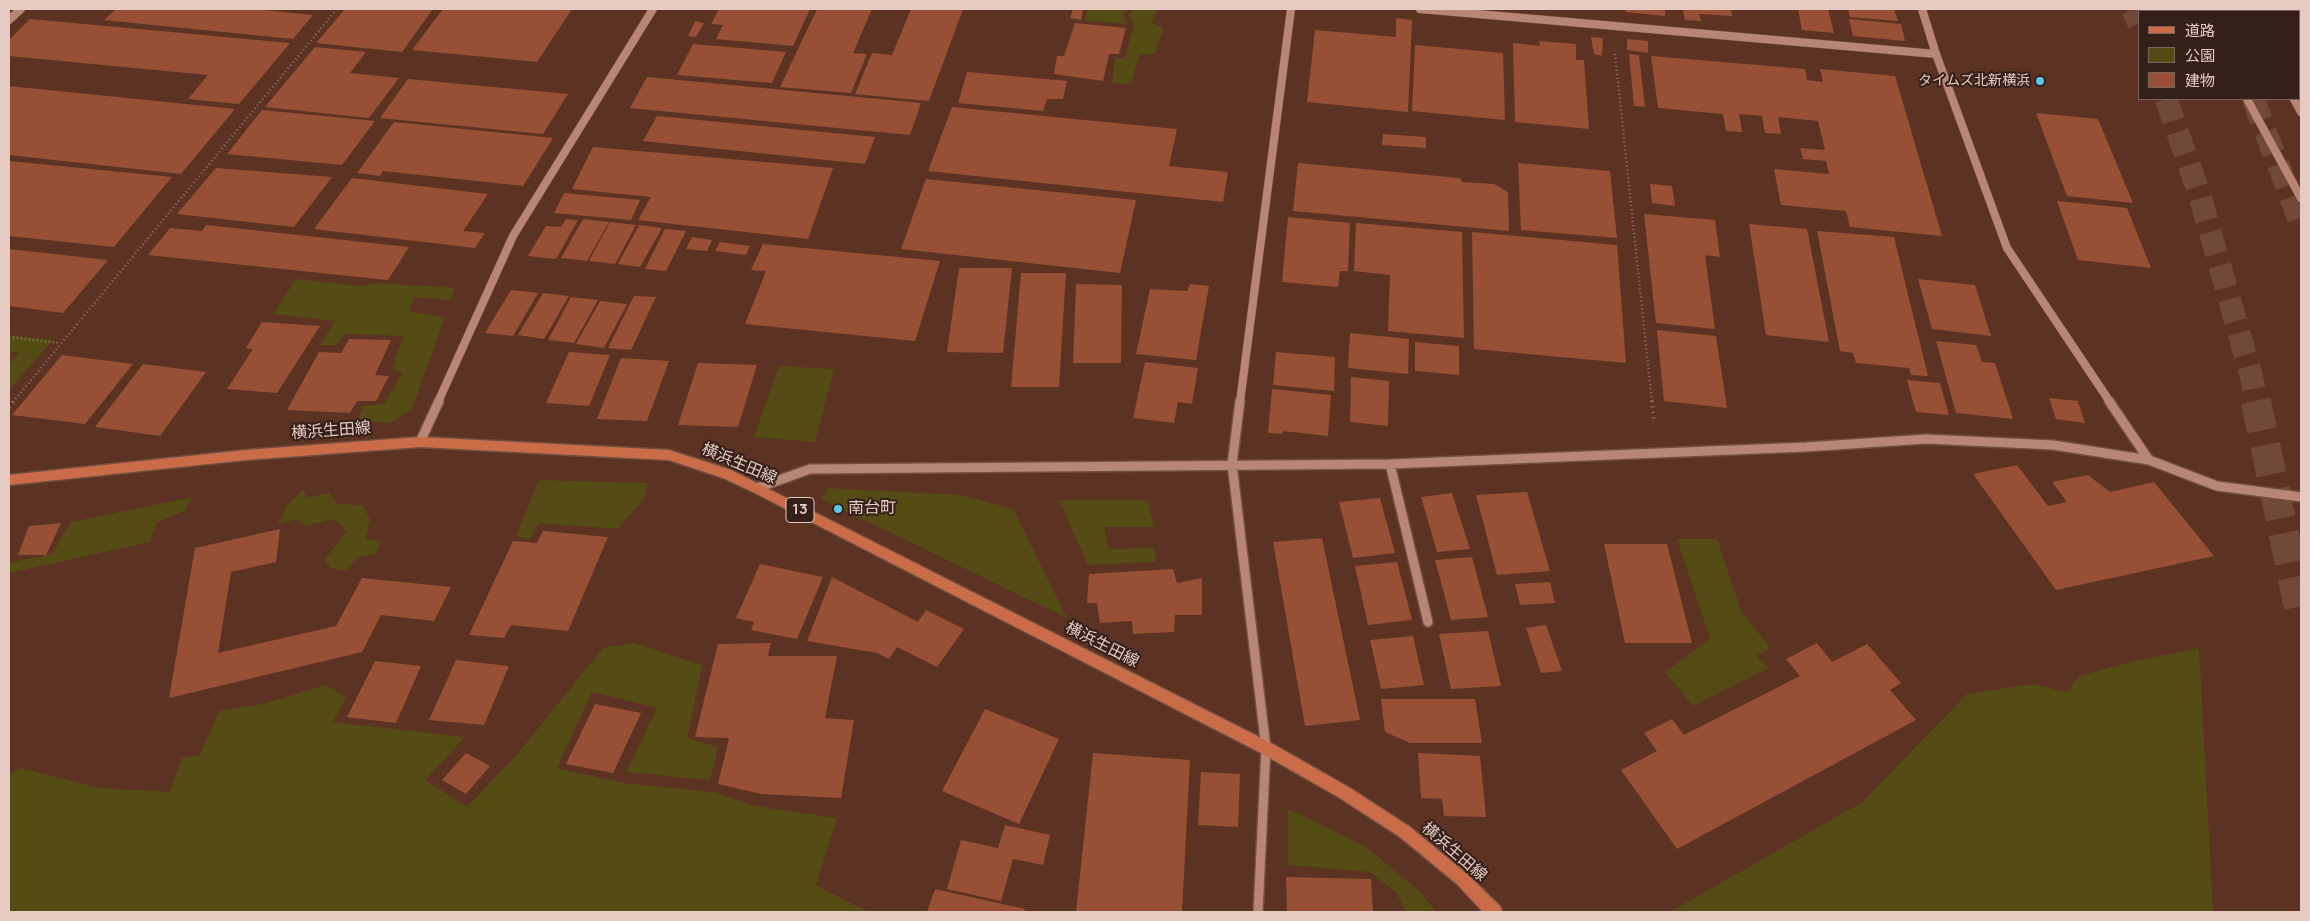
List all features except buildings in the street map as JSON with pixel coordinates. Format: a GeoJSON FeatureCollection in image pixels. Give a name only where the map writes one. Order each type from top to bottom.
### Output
{"type":"FeatureCollection","features":[{"type":"Feature","properties":{"kind":"main road","name":"横浜生田線"},"geometry":{"type":"LineString","coordinates":[[9,480],[246,455],[420,442],[669,455],[727,474],[757,488],[1266,748],[1345,793],[1405,832],[1462,879],[1494,912]]}},
{"type":"Feature","properties":{"kind":"street"},"geometry":{"type":"LineString","coordinates":[[9,20],[21,9]]}},
{"type":"Feature","properties":{"kind":"street"},"geometry":{"type":"LineString","coordinates":[[420,442],[513,236],[654,9]]}},
{"type":"Feature","properties":{"kind":"street"},"geometry":{"type":"LineString","coordinates":[[1258,912],[1266,748],[1232,464],[1290,9]]}},
{"type":"Feature","properties":{"kind":"street"},"geometry":{"type":"LineString","coordinates":[[1420,9],[1936,54]]}},
{"type":"Feature","properties":{"kind":"street"},"geometry":{"type":"LineString","coordinates":[[1922,9],[1936,54],[2007,248],[2148,460]]}},
{"type":"Feature","properties":{"kind":"street"},"geometry":{"type":"LineString","coordinates":[[2248,100],[2301,198]]}},
{"type":"Feature","properties":{"kind":"street"},"geometry":{"type":"LineString","coordinates":[[2295,100],[2301,112]]}},
{"type":"Feature","properties":{"kind":"street"},"geometry":{"type":"LineString","coordinates":[[757,488],[810,469],[1390,464],[1806,447],[1926,439],[2053,445],[2148,460],[2217,486],[2301,497]]}},
{"type":"Feature","properties":{"kind":"street"},"geometry":{"type":"LineString","coordinates":[[1390,464],[1428,622]]}},
{"type":"Feature","properties":{"kind":"path"},"geometry":{"type":"LineString","coordinates":[[9,407],[337,9]]}},
{"type":"Feature","properties":{"kind":"path"},"geometry":{"type":"LineString","coordinates":[[1612,26],[1655,431]]}},
{"type":"Feature","properties":{"kind":"path"},"geometry":{"type":"LineString","coordinates":[[9,337],[60,343]]}},
{"type":"Feature","properties":{"kind":"green space"},"geometry":{"type":"Polygon","coordinates":[[[1087,9],[1127,9],[1123,16],[1128,24],[1086,21],[1087,9]]]}},
{"type":"Feature","properties":{"kind":"green space"},"geometry":{"type":"Polygon","coordinates":[[[1133,9],[1157,9],[1152,23],[1164,28],[1155,54],[1139,55],[1131,84],[1112,83],[1115,58],[1125,58],[1134,25],[1129,15],[1133,9]]]}},
{"type":"Feature","properties":{"kind":"green space"},"geometry":{"type":"Polygon","coordinates":[[[296,279],[359,286],[377,283],[455,288],[450,300],[414,297],[409,311],[445,317],[412,409],[390,423],[358,421],[363,406],[384,404],[403,372],[392,369],[403,336],[345,334],[336,345],[320,345],[335,321],[273,314],[296,279]]]}},
{"type":"Feature","properties":{"kind":"green space"},"geometry":{"type":"Polygon","coordinates":[[[9,335],[53,340],[9,390],[9,364],[19,353],[9,351],[9,335]]]}},
{"type":"Feature","properties":{"kind":"green space"},"geometry":{"type":"Polygon","coordinates":[[[779,366],[834,369],[815,442],[754,437],[779,366]]]}},
{"type":"Feature","properties":{"kind":"green space"},"geometry":{"type":"Polygon","coordinates":[[[539,480],[648,483],[644,499],[618,529],[539,523],[529,540],[516,536],[539,480]]]}},
{"type":"Feature","properties":{"kind":"green space"},"geometry":{"type":"Polygon","coordinates":[[[828,488],[961,495],[1013,509],[1067,618],[821,499],[828,488]]]}},
{"type":"Feature","properties":{"kind":"green space"},"geometry":{"type":"Polygon","coordinates":[[[303,489],[307,498],[329,493],[338,504],[363,505],[370,520],[365,539],[381,541],[376,554],[359,557],[344,571],[330,568],[325,559],[347,531],[334,519],[305,526],[297,519],[277,525],[286,507],[303,489]]]}},
{"type":"Feature","properties":{"kind":"green space"},"geometry":{"type":"Polygon","coordinates":[[[192,497],[185,511],[157,522],[150,542],[9,573],[9,563],[52,554],[71,522],[192,497]]]}},
{"type":"Feature","properties":{"kind":"green space"},"geometry":{"type":"Polygon","coordinates":[[[1059,500],[1147,500],[1154,527],[1104,527],[1109,549],[1154,548],[1156,562],[1088,565],[1059,500]]]}},
{"type":"Feature","properties":{"kind":"green space"},"geometry":{"type":"Polygon","coordinates":[[[1677,539],[1717,539],[1741,610],[1770,648],[1756,656],[1769,668],[1693,706],[1665,672],[1710,639],[1677,539]]]}},
{"type":"Feature","properties":{"kind":"green space"},"geometry":{"type":"Polygon","coordinates":[[[634,643],[702,665],[687,738],[718,747],[710,780],[626,772],[657,708],[592,692],[557,768],[623,783],[713,792],[755,806],[837,818],[816,885],[869,912],[9,912],[9,774],[21,768],[99,788],[170,792],[182,758],[200,755],[219,711],[263,704],[325,685],[346,697],[333,722],[465,737],[425,780],[467,807],[519,752],[603,648],[634,643]]]}},
{"type":"Feature","properties":{"kind":"green space"},"geometry":{"type":"Polygon","coordinates":[[[2199,648],[2213,912],[1670,912],[1861,803],[1967,694],[2032,684],[2067,692],[2079,676],[2139,660],[2199,648]]]}},
{"type":"Feature","properties":{"kind":"green space"},"geometry":{"type":"Polygon","coordinates":[[[1288,809],[1365,846],[1418,890],[1437,912],[1406,912],[1396,892],[1370,872],[1288,865],[1288,809]]]}},
{"type":"Feature","properties":{"kind":"tunnel"},"geometry":{"type":"LineString","coordinates":[[2132,9],[2138,21]]}},
{"type":"Feature","properties":{"kind":"tunnel"},"geometry":{"type":"LineString","coordinates":[[2166,100],[2199,193],[2257,402]]}},
{"type":"Feature","properties":{"kind":"tunnel"},"geometry":{"type":"LineString","coordinates":[[2253,100],[2301,224]]}},
{"type":"Feature","properties":{"kind":"tunnel"},"geometry":{"type":"LineString","coordinates":[[2256,401],[2301,617]]}},
{"type":"Feature","properties":{"kind":"place","name":"タイムズ北新横浜"},"geometry":{"type":"Point","coordinates":[2040,81]}},
{"type":"Feature","properties":{"kind":"place","name":"南台町"},"geometry":{"type":"Point","coordinates":[838,509]}}]}
